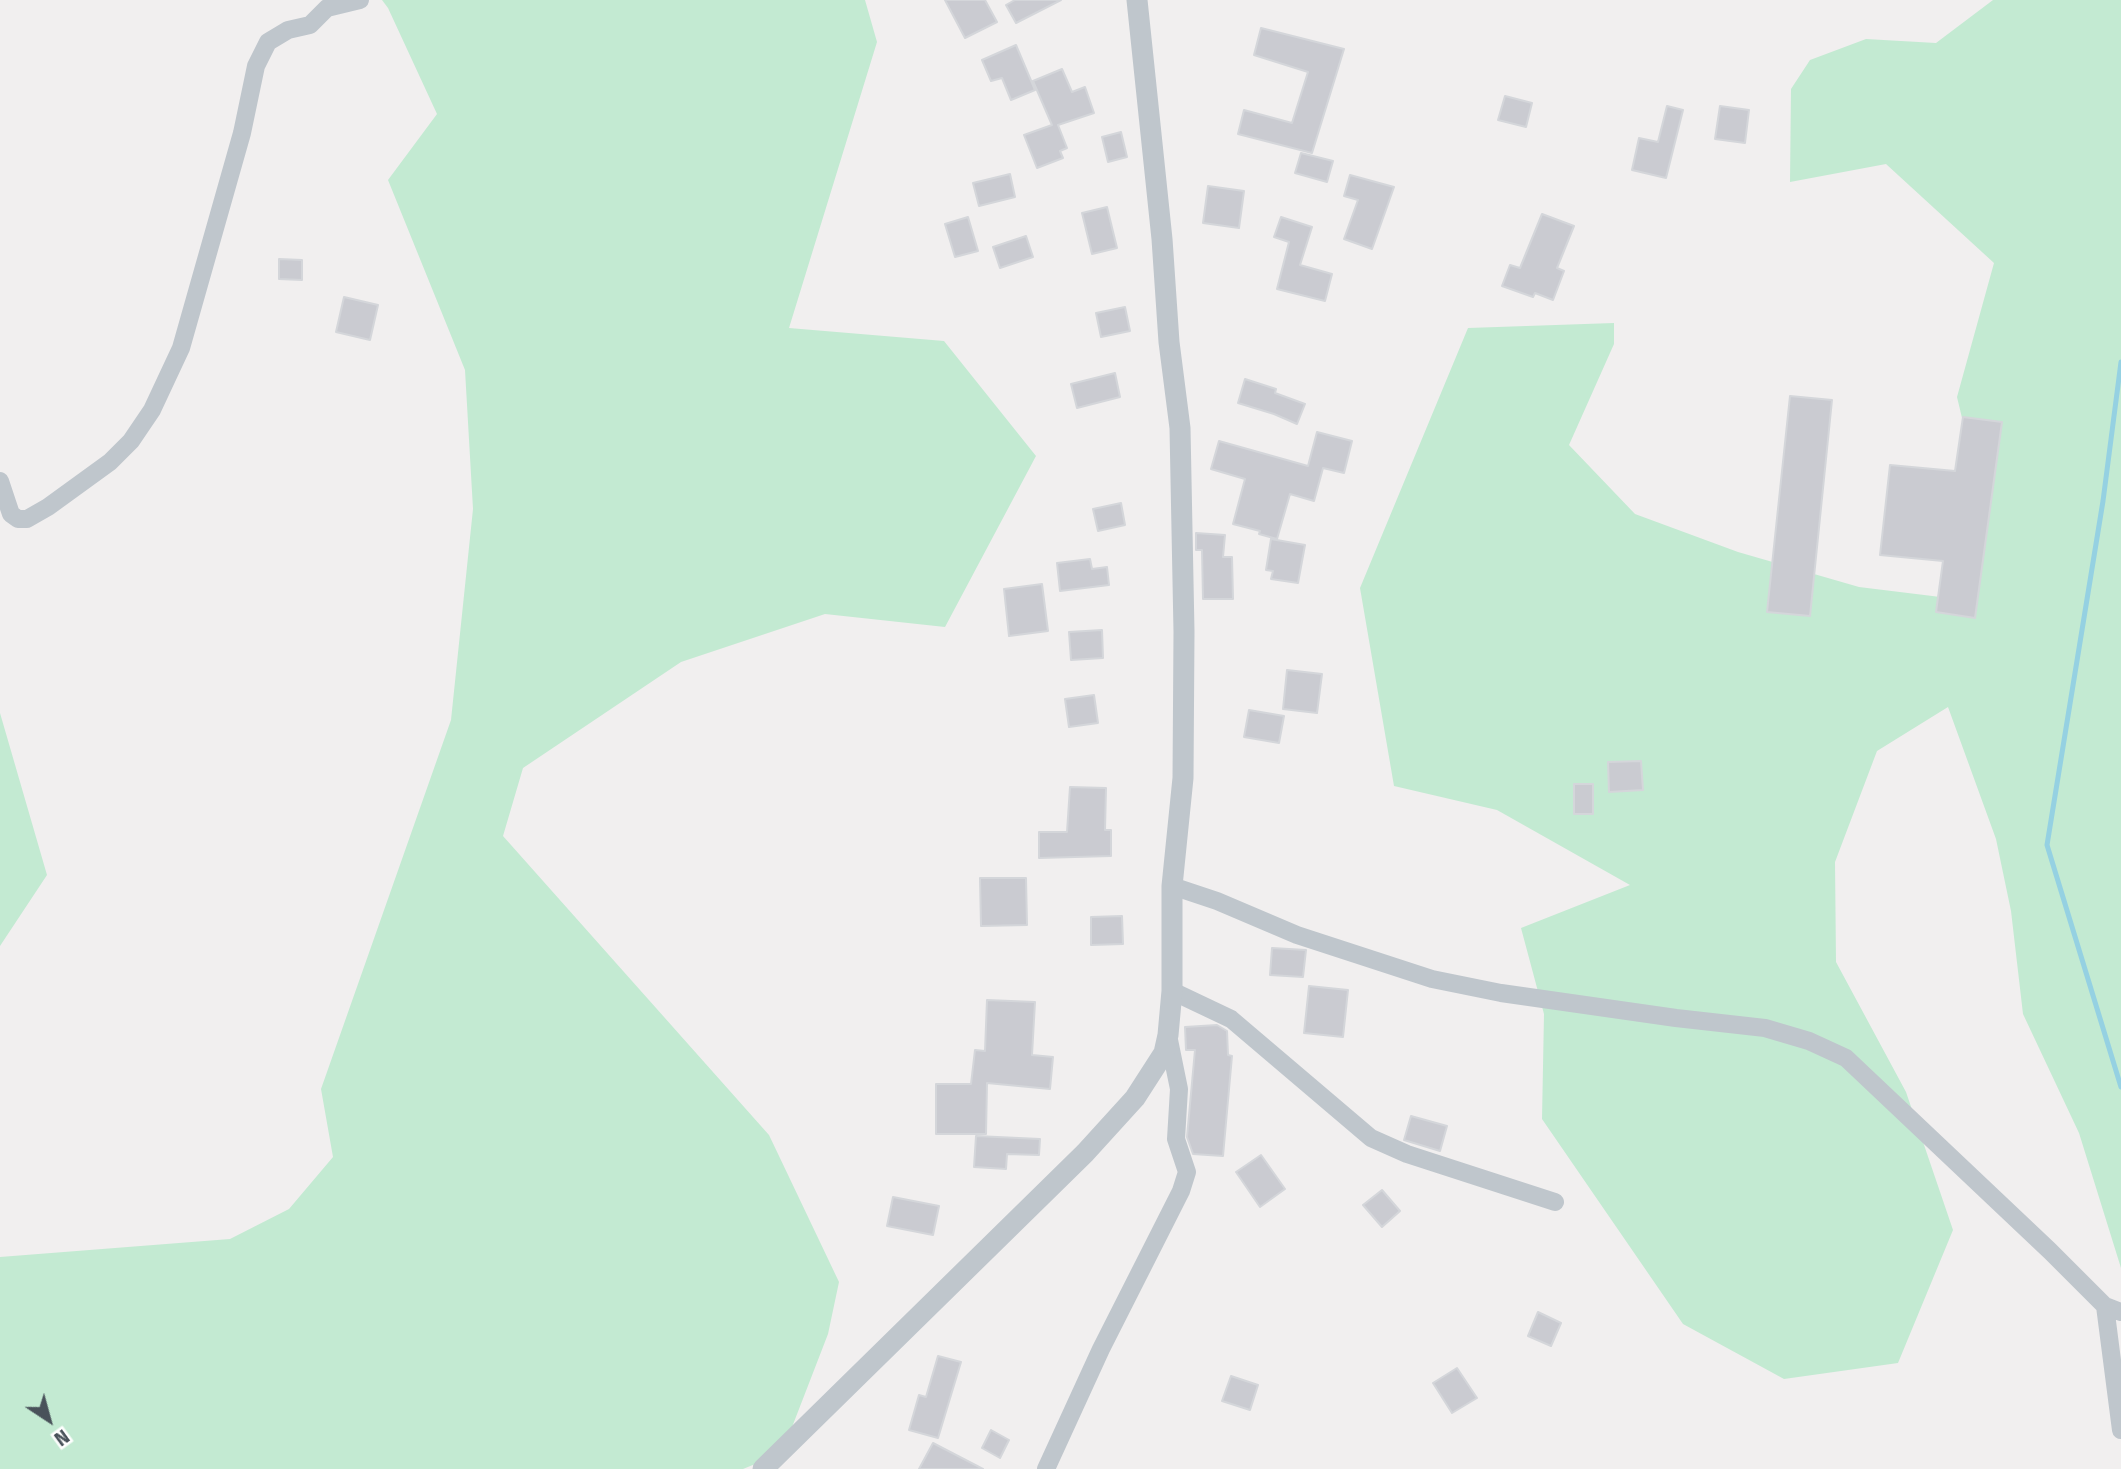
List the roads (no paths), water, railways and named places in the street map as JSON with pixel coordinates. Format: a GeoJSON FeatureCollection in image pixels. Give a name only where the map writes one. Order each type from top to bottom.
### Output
{"type":"FeatureCollection","features":[{"type":"Feature","properties":{"kind":"street"},"geometry":{"type":"LineString","coordinates":[[0,481],[11,513],[18,519],[27,519],[110,462],[131,441],[152,410],[181,348],[242,133],[256,66],[268,42],[288,30],[310,25],[327,8],[360,0]]}},
{"type":"Feature","properties":{"kind":"street"},"geometry":{"type":"LineString","coordinates":[[763,1469],[1085,1153],[1135,1098],[1164,1053],[1172,991],[1172,886],[1183,778],[1184,632],[1180,428],[1169,342],[1162,239],[1137,0]]}},
{"type":"Feature","properties":{"kind":"street"},"geometry":{"type":"LineString","coordinates":[[1172,886],[1217,901],[1297,935],[1396,968],[1461,986],[1662,1016],[1765,1028],[1809,1041],[1846,1058],[2113,1309],[2121,1430]]}},
{"type":"Feature","properties":{"kind":"street"},"geometry":{"type":"LineString","coordinates":[[1172,991],[1231,1019],[1371,1138],[1408,1154],[1555,1202]]}},
{"type":"Feature","properties":{"kind":"street"},"geometry":{"type":"LineString","coordinates":[[1046,1469],[1101,1349],[1154,1249],[1184,1181],[1186,1172],[1176,1139],[1179,1089],[1168,1035]]}},
{"type":"Feature","properties":{"kind":"waterway"},"geometry":{"type":"LineString","coordinates":[[2121,362],[2103,501],[2047,845],[2121,1087]]}}]}
